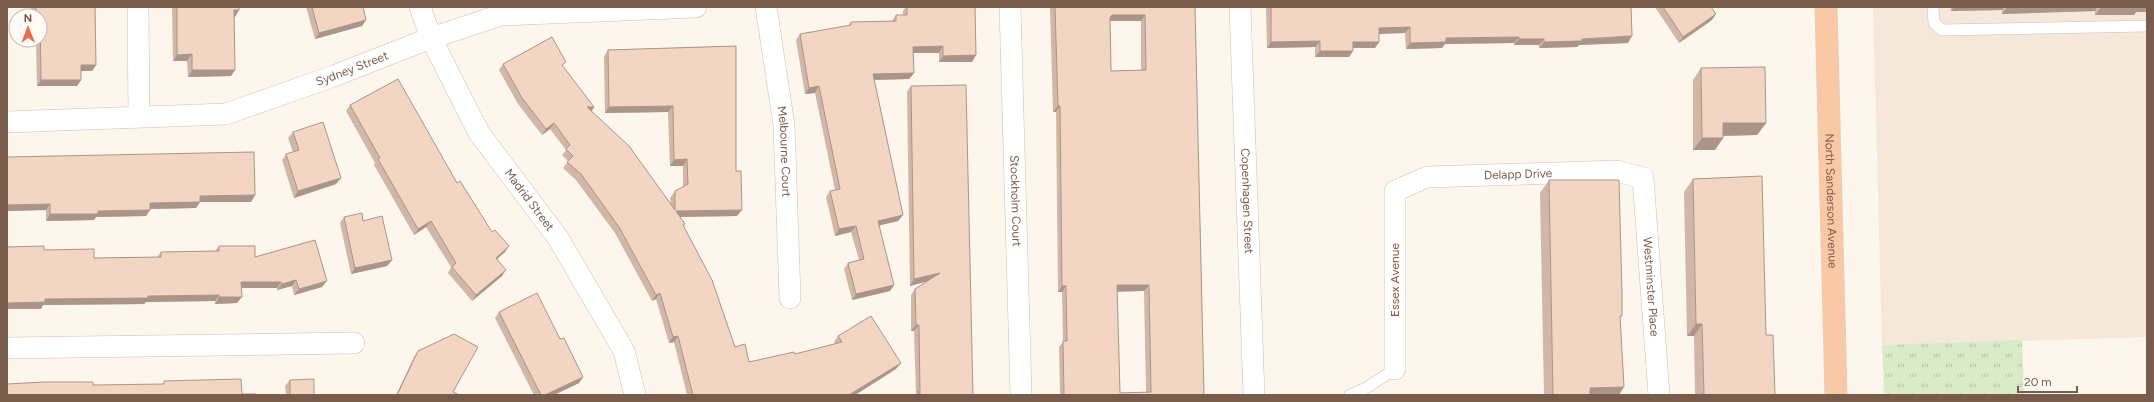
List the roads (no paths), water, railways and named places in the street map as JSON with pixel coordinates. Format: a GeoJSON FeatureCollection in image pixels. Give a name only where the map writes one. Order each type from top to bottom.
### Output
{"type":"FeatureCollection","features":[{"type":"Feature","properties":{"kind":"highway","name":"North Sanderson Avenue"},"geometry":{"type":"LineString","coordinates":[[1826,7],[1836,395]]}},
{"type":"Feature","properties":{"kind":"street"},"geometry":{"type":"LineString","coordinates":[[138,7],[139,116]]}},
{"type":"Feature","properties":{"kind":"street","name":"Madrid Street"},"geometry":{"type":"LineString","coordinates":[[420,7],[431,38],[479,133],[558,238],[624,351],[635,395]]}},
{"type":"Feature","properties":{"kind":"street","name":"Sydney Street"},"geometry":{"type":"LineString","coordinates":[[7,122],[226,114],[331,77],[431,38],[501,16],[696,7]]}},
{"type":"Feature","properties":{"kind":"street","name":"Melbourne Court"},"geometry":{"type":"LineString","coordinates":[[766,7],[784,125],[790,298]]}},
{"type":"Feature","properties":{"kind":"street","name":"Stockholm Court"},"geometry":{"type":"LineString","coordinates":[[1010,7],[1021,395]]}},
{"type":"Feature","properties":{"kind":"street","name":"Copenhagen Street"},"geometry":{"type":"LineString","coordinates":[[1240,7],[1254,395]]}},
{"type":"Feature","properties":{"kind":"street","name":"Delapp Drive"},"geometry":{"type":"LineString","coordinates":[[1394,191],[1427,177],[1617,171],[1643,178]]}},
{"type":"Feature","properties":{"kind":"street","name":"Westminster Place"},"geometry":{"type":"LineString","coordinates":[[1643,178],[1659,395]]}},
{"type":"Feature","properties":{"kind":"street","name":"Essex Avenue"},"geometry":{"type":"LineString","coordinates":[[1394,191],[1395,369]]}},
{"type":"Feature","properties":{"kind":"street"},"geometry":{"type":"LineString","coordinates":[[7,348],[354,343]]}},
{"type":"Feature","properties":{"kind":"lane"},"geometry":{"type":"LineString","coordinates":[[1933,7],[1934,22],[1942,30],[2147,26]]}},
{"type":"Feature","properties":{"kind":"lane"},"geometry":{"type":"LineString","coordinates":[[1350,395],[1366,388],[1395,369]]}}]}
